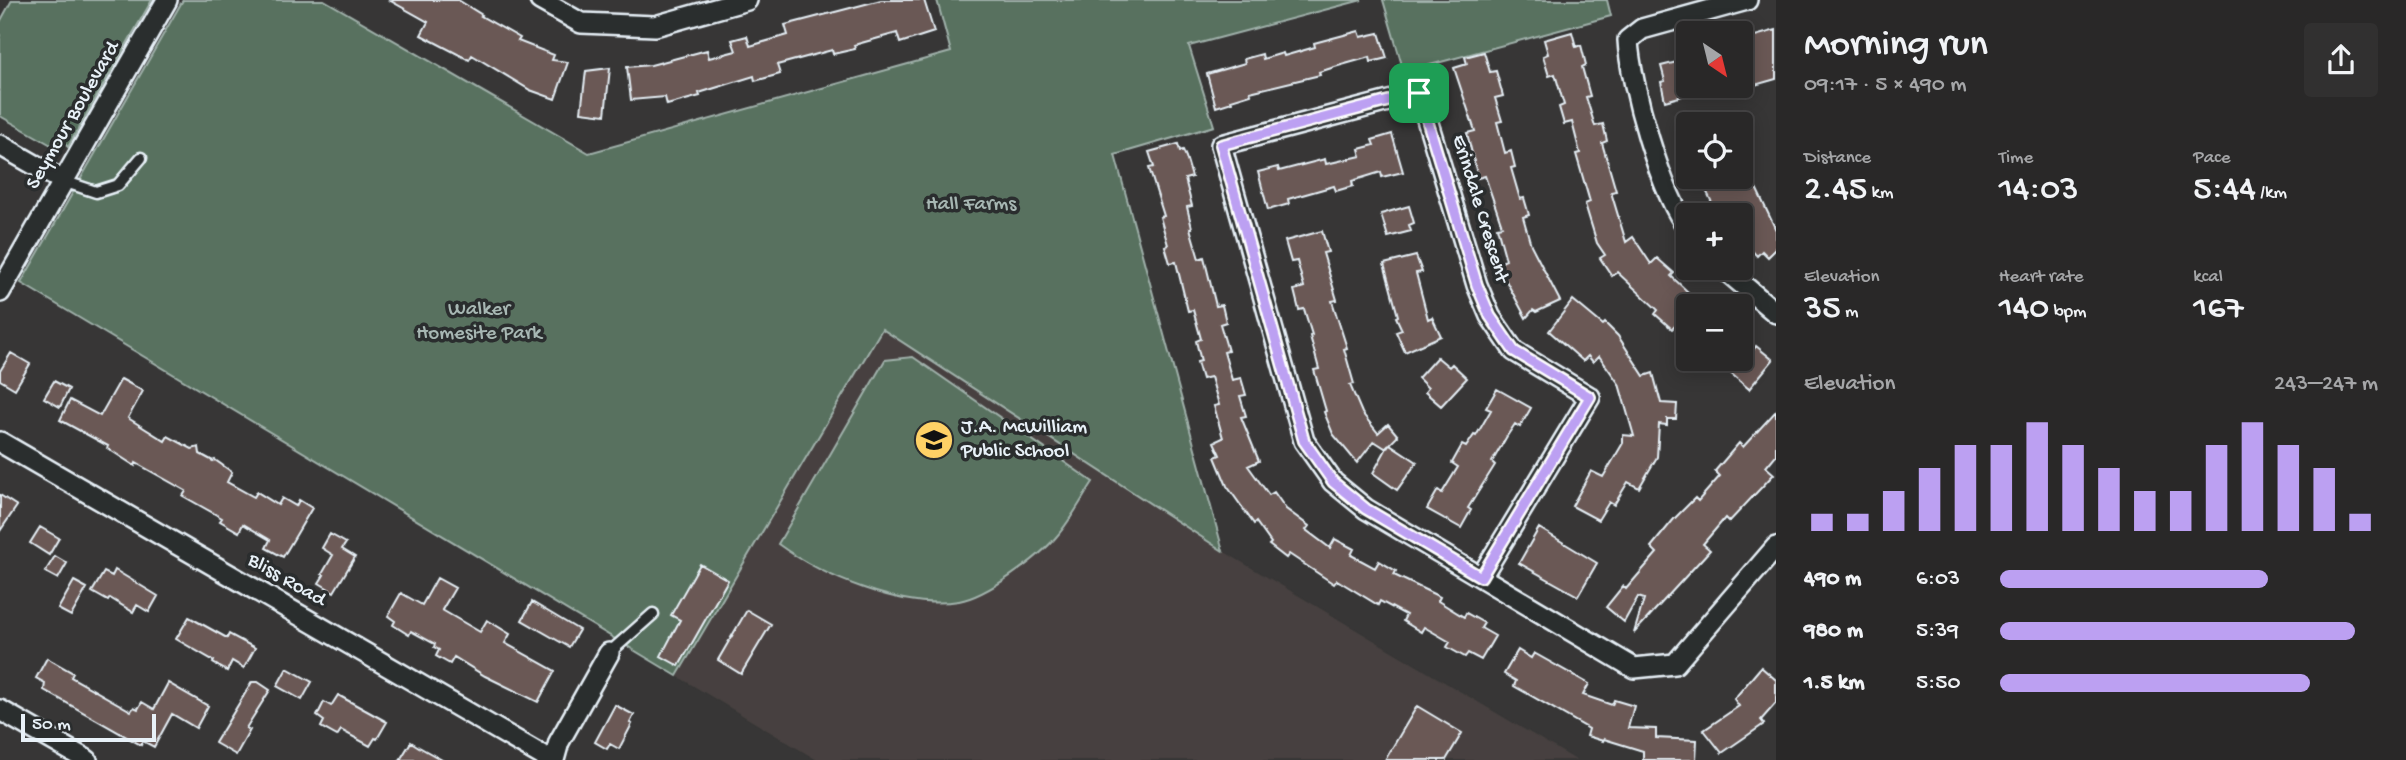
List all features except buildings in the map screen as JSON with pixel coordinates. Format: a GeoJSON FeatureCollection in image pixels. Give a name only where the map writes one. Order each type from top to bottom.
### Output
{"type":"FeatureCollection","features":[{"type":"Feature","properties":{"kind":"street","name":"Seymour Boulevard"},"geometry":{"type":"LineString","coordinates":[[0,292],[167,0]]}},
{"type":"Feature","properties":{"kind":"street"},"geometry":{"type":"LineString","coordinates":[[540,0],[581,23],[655,26],[747,0]]}},
{"type":"Feature","properties":{"kind":"street"},"geometry":{"type":"LineString","coordinates":[[1676,212],[1660,170],[1629,61],[1628,40],[1642,29],[1747,0]]}},
{"type":"Feature","properties":{"kind":"street","name":"Erindale Crescent"},"geometry":{"type":"LineString","coordinates":[[1481,577],[1590,397],[1514,351],[1490,316],[1477,285],[1419,93],[1221,145],[1304,441],[1333,482],[1366,509],[1634,668],[1675,664],[1775,550]]}},
{"type":"Feature","properties":{"kind":"street"},"geometry":{"type":"LineString","coordinates":[[0,145],[63,181]]}},
{"type":"Feature","properties":{"kind":"street"},"geometry":{"type":"LineString","coordinates":[[1737,280],[1776,313]]}},
{"type":"Feature","properties":{"kind":"street","name":"Bliss Road"},"geometry":{"type":"LineString","coordinates":[[0,442],[552,760]]}},
{"type":"Feature","properties":{"kind":"street"},"geometry":{"type":"LineString","coordinates":[[552,760],[559,742],[610,653]]}},
{"type":"Feature","properties":{"kind":"street"},"geometry":{"type":"LineString","coordinates":[[0,710],[87,760]]}},
{"type":"Feature","properties":{"kind":"lane"},"geometry":{"type":"LineString","coordinates":[[63,181],[96,192],[118,186],[141,158]]}},
{"type":"Feature","properties":{"kind":"lane"},"geometry":{"type":"LineString","coordinates":[[610,653],[653,614]]}},
{"type":"Feature","properties":{"kind":"shaded area","name":"J.A. McWilliam Public School"},"geometry":{"type":"Polygon","coordinates":[[[881,329],[1223,551],[1576,760],[817,760],[677,676],[881,329]]]}},
{"type":"Feature","properties":{"kind":"green space"},"geometry":{"type":"Polygon","coordinates":[[[12,0],[152,0],[68,147],[64,143],[53,146],[0,116],[0,22],[12,0]]]}},
{"type":"Feature","properties":{"kind":"green space","name":"Walker Homesite Park"},"geometry":{"type":"Polygon","coordinates":[[[183,0],[324,0],[589,153],[951,52],[937,0],[1362,0],[1189,46],[1214,126],[1115,155],[1223,551],[882,329],[677,676],[21,283],[183,0]]]}},
{"type":"Feature","properties":{"kind":"green space"},"geometry":{"type":"Polygon","coordinates":[[[1383,0],[1607,0],[1611,16],[1404,72],[1383,0]]]}},
{"type":"Feature","properties":{"kind":"green space"},"geometry":{"type":"Polygon","coordinates":[[[913,357],[1093,482],[1062,530],[1038,555],[998,584],[959,601],[913,601],[889,596],[840,579],[778,544],[885,360],[913,357]]]}},
{"type":"Feature","properties":{"kind":"place","name":"J.A. McWilliam Public School"},"geometry":{"type":"Point","coordinates":[934,440]}},
{"type":"Feature","properties":{"kind":"route"},"geometry":{"type":"LineString","coordinates":[[1419,93],[1477,285],[1490,316],[1514,351],[1590,397],[1481,577],[1366,509],[1333,482],[1304,441],[1221,145],[1419,93]]}},
{"type":"Feature","properties":{"kind":"park label","name":"Hall Farms"},"geometry":{"type":"Point","coordinates":[971,205]}}]}
